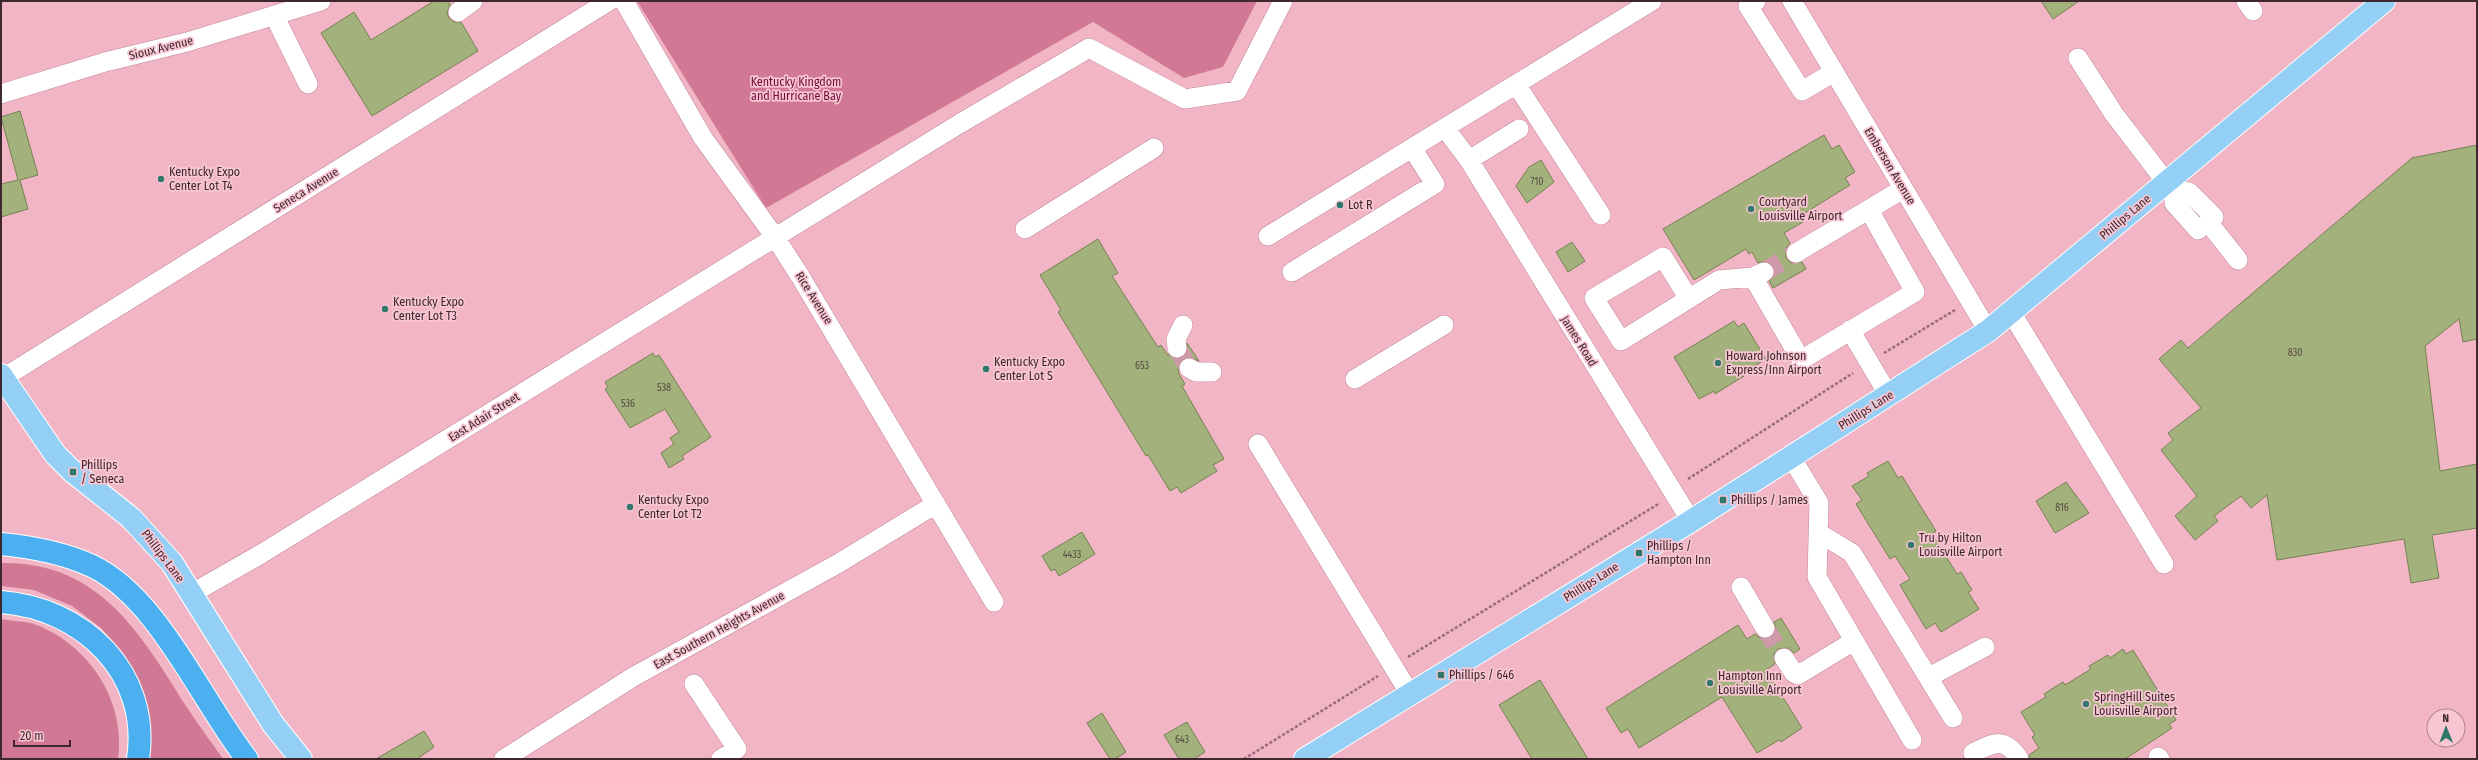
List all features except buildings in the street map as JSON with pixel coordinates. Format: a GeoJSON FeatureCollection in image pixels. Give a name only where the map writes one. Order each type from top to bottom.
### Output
{"type":"FeatureCollection","features":[{"type":"Feature","properties":{"kind":"highway"},"geometry":{"type":"LineString","coordinates":[[1,544],[27,546],[64,555],[94,566],[140,602],[155,620],[229,736],[247,759]]}},
{"type":"Feature","properties":{"kind":"highway"},"geometry":{"type":"LineString","coordinates":[[1,602],[27,605],[48,611],[66,620],[99,644],[120,672],[137,709],[140,745],[138,759]]}},
{"type":"Feature","properties":{"kind":"main road","name":"Phillips Lane"},"geometry":{"type":"LineString","coordinates":[[1305,759],[1889,396],[1988,331],[2170,186],[2384,1]]}},
{"type":"Feature","properties":{"kind":"main road","name":"Phillips Lane"},"geometry":{"type":"LineString","coordinates":[[2,377],[55,454],[73,472],[117,506],[146,531],[172,563],[273,724],[301,759]]}},
{"type":"Feature","properties":{"kind":"street","name":"Sioux Avenue"},"geometry":{"type":"LineString","coordinates":[[1,94],[105,62],[187,42],[321,1]]}},
{"type":"Feature","properties":{"kind":"street","name":"Seneca Avenue"},"geometry":{"type":"LineString","coordinates":[[2,377],[609,1]]}},
{"type":"Feature","properties":{"kind":"street","name":"Rice Avenue"},"geometry":{"type":"LineString","coordinates":[[624,1],[703,138],[775,237],[994,602]]}},
{"type":"Feature","properties":{"kind":"street","name":"East Adair Street"},"geometry":{"type":"LineString","coordinates":[[191,594],[261,554],[959,124],[1089,48],[1185,99],[1237,91],[1283,1]]}},
{"type":"Feature","properties":{"kind":"street"},"geometry":{"type":"LineString","coordinates":[[1268,236],[1652,1]]}},
{"type":"Feature","properties":{"kind":"street"},"geometry":{"type":"LineString","coordinates":[[1756,1],[1748,6],[1802,91],[1834,72]]}},
{"type":"Feature","properties":{"kind":"street","name":"Emberson Avenue"},"geometry":{"type":"LineString","coordinates":[[1792,1],[1988,331]]}},
{"type":"Feature","properties":{"kind":"street"},"geometry":{"type":"LineString","coordinates":[[274,15],[308,84]]}},
{"type":"Feature","properties":{"kind":"street"},"geometry":{"type":"LineString","coordinates":[[2078,58],[2114,114],[2170,186],[2189,192],[2207,223],[2238,260]]}},
{"type":"Feature","properties":{"kind":"street"},"geometry":{"type":"LineString","coordinates":[[1516,84],[1601,216]]}},
{"type":"Feature","properties":{"kind":"street","name":"James Road"},"geometry":{"type":"LineString","coordinates":[[1445,128],[1469,160],[1691,520]]}},
{"type":"Feature","properties":{"kind":"street"},"geometry":{"type":"LineString","coordinates":[[1469,160],[1519,129]]}},
{"type":"Feature","properties":{"kind":"street"},"geometry":{"type":"LineString","coordinates":[[1025,229],[1154,148]]}},
{"type":"Feature","properties":{"kind":"street"},"geometry":{"type":"LineString","coordinates":[[1292,272],[1435,184],[1412,148]]}},
{"type":"Feature","properties":{"kind":"street"},"geometry":{"type":"LineString","coordinates":[[1796,253],[1903,189]]}},
{"type":"Feature","properties":{"kind":"street"},"geometry":{"type":"LineString","coordinates":[[1688,299],[1663,257],[1594,298],[1621,341],[1719,280],[1759,274],[1801,360],[1915,292],[1869,210]]}},
{"type":"Feature","properties":{"kind":"street"},"geometry":{"type":"LineString","coordinates":[[2011,312],[2164,564]]}},
{"type":"Feature","properties":{"kind":"street"},"geometry":{"type":"LineString","coordinates":[[1177,348],[1176,339],[1183,325]]}},
{"type":"Feature","properties":{"kind":"street"},"geometry":{"type":"LineString","coordinates":[[1356,379],[1444,325]]}},
{"type":"Feature","properties":{"kind":"street"},"geometry":{"type":"LineString","coordinates":[[1850,330],[1889,396]]}},
{"type":"Feature","properties":{"kind":"street"},"geometry":{"type":"LineString","coordinates":[[1189,368],[1196,372],[1212,372]]}},
{"type":"Feature","properties":{"kind":"street"},"geometry":{"type":"LineString","coordinates":[[1258,444],[1410,694]]}},
{"type":"Feature","properties":{"kind":"street"},"geometry":{"type":"LineString","coordinates":[[1791,457],[1819,503],[1819,532],[1816,555],[1817,577],[1912,740]]}},
{"type":"Feature","properties":{"kind":"street","name":"East Southern Heights Avenue"},"geometry":{"type":"LineString","coordinates":[[504,759],[633,677],[840,563],[936,504]]}},
{"type":"Feature","properties":{"kind":"street"},"geometry":{"type":"LineString","coordinates":[[1819,532],[1852,553],[1953,718]]}},
{"type":"Feature","properties":{"kind":"street"},"geometry":{"type":"LineString","coordinates":[[1740,587],[1765,628]]}},
{"type":"Feature","properties":{"kind":"street"},"geometry":{"type":"LineString","coordinates":[[1784,658],[1794,673],[1798,675],[1854,641]]}},
{"type":"Feature","properties":{"kind":"street"},"geometry":{"type":"LineString","coordinates":[[1929,677],[1985,646]]}},
{"type":"Feature","properties":{"kind":"street"},"geometry":{"type":"LineString","coordinates":[[694,684],[737,749],[721,759]]}},
{"type":"Feature","properties":{"kind":"street"},"geometry":{"type":"LineString","coordinates":[[1973,753],[1992,744],[2003,743],[2013,750],[2018,759]]}},
{"type":"Feature","properties":{"kind":"path"},"geometry":{"type":"LineString","coordinates":[[1877,358],[1956,309]]}},
{"type":"Feature","properties":{"kind":"path"},"geometry":{"type":"LineString","coordinates":[[1687,482],[1688,478],[1860,369]]}},
{"type":"Feature","properties":{"kind":"path"},"geometry":{"type":"LineString","coordinates":[[1406,658],[1666,500]]}},
{"type":"Feature","properties":{"kind":"path"},"geometry":{"type":"LineString","coordinates":[[1244,759],[1382,674]]}},
{"type":"Feature","properties":{"kind":"green space","name":"Kentucky Kingdom and Hurricane Bay"},"geometry":{"type":"Polygon","coordinates":[[[637,1],[1257,1],[1223,67],[1184,78],[1093,22],[766,208],[637,1]]]}},
{"type":"Feature","properties":{"kind":"green space"},"geometry":{"type":"Polygon","coordinates":[[[1,563],[35,566],[65,574],[91,588],[113,607],[134,629],[152,653],[186,706],[223,759],[135,759],[132,668],[123,653],[101,628],[72,606],[34,590],[1,586],[1,563]]]}},
{"type":"Feature","properties":{"kind":"green space"},"geometry":{"type":"Polygon","coordinates":[[[1,619],[34,624],[54,633],[71,645],[87,660],[100,677],[116,716],[119,737],[118,759],[1,759],[1,619]]]}},
{"type":"Feature","properties":{"kind":"tunnel"},"geometry":{"type":"LineString","coordinates":[[1764,272],[1796,253]]}},
{"type":"Feature","properties":{"kind":"tunnel"},"geometry":{"type":"LineString","coordinates":[[1177,348],[1189,368]]}},
{"type":"Feature","properties":{"kind":"tunnel"},"geometry":{"type":"LineString","coordinates":[[1765,628],[1784,658]]}},
{"type":"Feature","properties":{"kind":"place","name":"Kentucky Expo Center Lot T4"},"geometry":{"type":"Point","coordinates":[161,179]}},
{"type":"Feature","properties":{"kind":"place","name":"Lot R"},"geometry":{"type":"Point","coordinates":[1340,205]}},
{"type":"Feature","properties":{"kind":"place","name":"Courtyard Louisville Airport"},"geometry":{"type":"Point","coordinates":[1751,209]}},
{"type":"Feature","properties":{"kind":"place","name":"Kentucky Expo Center Lot T3"},"geometry":{"type":"Point","coordinates":[385,309]}},
{"type":"Feature","properties":{"kind":"place","name":"Howard Johnson Express/Inn Airport"},"geometry":{"type":"Point","coordinates":[1718,363]}},
{"type":"Feature","properties":{"kind":"place","name":"Kentucky Expo Center Lot S"},"geometry":{"type":"Point","coordinates":[986,369]}},
{"type":"Feature","properties":{"kind":"place","name":"Phillips / Seneca"},"geometry":{"type":"Point","coordinates":[73,472]}},
{"type":"Feature","properties":{"kind":"place","name":"Phillips / James"},"geometry":{"type":"Point","coordinates":[1723,500]}},
{"type":"Feature","properties":{"kind":"place","name":"Kentucky Expo Center Lot T2"},"geometry":{"type":"Point","coordinates":[630,507]}},
{"type":"Feature","properties":{"kind":"place","name":"Tru by Hilton Louisville Airport"},"geometry":{"type":"Point","coordinates":[1911,545]}},
{"type":"Feature","properties":{"kind":"place","name":"Phillips / Hampton Inn"},"geometry":{"type":"Point","coordinates":[1639,553]}},
{"type":"Feature","properties":{"kind":"place","name":"Phillips / 646"},"geometry":{"type":"Point","coordinates":[1441,675]}},
{"type":"Feature","properties":{"kind":"place","name":"Hampton Inn Louisville Airport"},"geometry":{"type":"Point","coordinates":[1710,683]}},
{"type":"Feature","properties":{"kind":"place","name":"SpringHill Suites Louisville Airport"},"geometry":{"type":"Point","coordinates":[2086,704]}}]}
